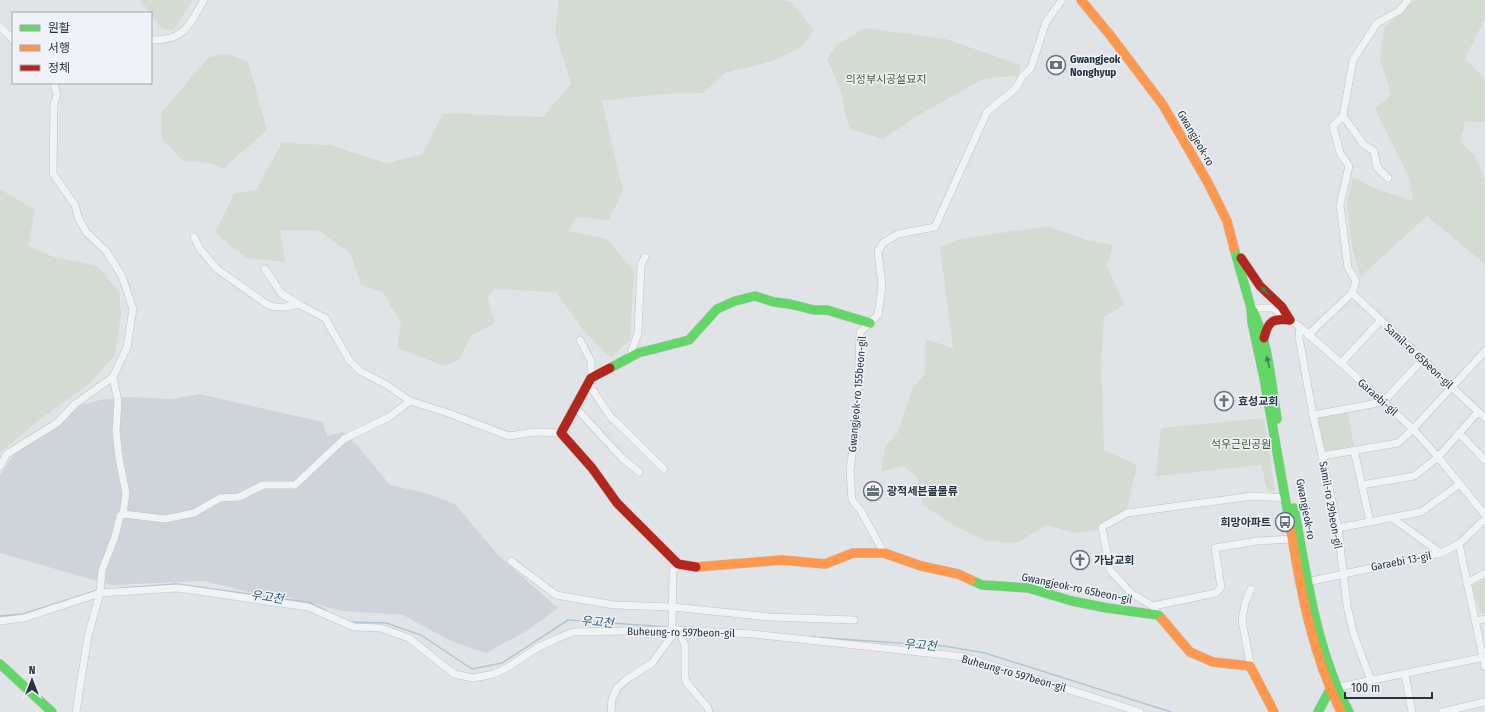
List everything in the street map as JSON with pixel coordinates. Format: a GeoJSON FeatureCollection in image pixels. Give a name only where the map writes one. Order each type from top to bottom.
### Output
{"type":"FeatureCollection","features":[{"type":"Feature","properties":{"kind":"main road","name":"Gwangjeok-ro"},"geometry":{"type":"LineString","coordinates":[[1081,0],[1110,35],[1163,105],[1207,181],[1227,221],[1251,308],[1252,322],[1264,378],[1306,610],[1317,651],[1334,688],[1349,712]]}},
{"type":"Feature","properties":{"kind":"main road"},"geometry":{"type":"LineString","coordinates":[[1235,249],[1254,279],[1284,310],[1290,320]]}},
{"type":"Feature","properties":{"kind":"main road"},"geometry":{"type":"LineString","coordinates":[[678,564],[617,503],[592,468],[561,433],[589,381],[638,353],[689,340],[717,309],[735,301],[755,296],[774,302],[814,310],[827,310],[870,323]]}},
{"type":"Feature","properties":{"kind":"main road","name":"Gwangjeok-ro"},"geometry":{"type":"LineString","coordinates":[[1251,308],[1260,324],[1269,366],[1307,582],[1341,712]]}},
{"type":"Feature","properties":{"kind":"main road"},"geometry":{"type":"LineString","coordinates":[[1263,342],[1266,329],[1270,322],[1275,319],[1290,320]]}},
{"type":"Feature","properties":{"kind":"main road","name":"Gwangjeok-ro 65beon-gil"},"geometry":{"type":"LineString","coordinates":[[678,564],[700,568],[782,560],[825,564],[853,553],[884,553],[921,566],[958,574],[982,586],[1028,588],[1072,601],[1107,608],[1158,615]]}},
{"type":"Feature","properties":{"kind":"main road"},"geometry":{"type":"LineString","coordinates":[[1158,615],[1190,652],[1213,662],[1250,666],[1274,712]]}},
{"type":"Feature","properties":{"kind":"main road"},"geometry":{"type":"LineString","coordinates":[[0,664],[52,712]]}},
{"type":"Feature","properties":{"kind":"main road"},"geometry":{"type":"LineString","coordinates":[[1318,712],[1334,688]]}},
{"type":"Feature","properties":{"kind":"street"},"geometry":{"type":"LineString","coordinates":[[152,40],[162,40],[176,37],[187,28],[204,0]]}},
{"type":"Feature","properties":{"kind":"street","name":"Gwangjeok-ro 155beon-gil"},"geometry":{"type":"LineString","coordinates":[[884,553],[861,511],[852,500],[850,470],[857,418],[860,332],[878,315],[882,286],[878,251],[883,243],[898,234],[935,227],[987,112],[1016,88],[1031,68],[1046,22],[1062,0]]}},
{"type":"Feature","properties":{"kind":"street"},"geometry":{"type":"LineString","coordinates":[[1308,335],[1352,293],[1356,280],[1348,268],[1340,205],[1349,166],[1340,153],[1333,126],[1343,116],[1353,60],[1377,23],[1399,11],[1408,0]]}},
{"type":"Feature","properties":{"kind":"street"},"geometry":{"type":"LineString","coordinates":[[0,26],[12,39]]}},
{"type":"Feature","properties":{"kind":"street"},"geometry":{"type":"LineString","coordinates":[[0,466],[7,454],[57,423],[76,404],[113,377],[127,347],[133,309],[122,276],[106,250],[86,232],[78,217],[76,205],[53,174],[54,104],[57,95],[54,84]]}},
{"type":"Feature","properties":{"kind":"street"},"geometry":{"type":"LineString","coordinates":[[1343,116],[1364,144],[1374,151],[1377,167],[1388,178]]}},
{"type":"Feature","properties":{"kind":"street"},"geometry":{"type":"LineString","coordinates":[[194,237],[200,249],[217,269],[256,298],[277,308],[287,308],[298,304]]}},
{"type":"Feature","properties":{"kind":"street"},"geometry":{"type":"LineString","coordinates":[[628,358],[638,333],[640,265],[645,257]]}},
{"type":"Feature","properties":{"kind":"street"},"geometry":{"type":"LineString","coordinates":[[265,269],[281,293],[325,318],[349,360],[360,371],[410,401],[448,413],[509,436],[534,432],[561,433]]}},
{"type":"Feature","properties":{"kind":"street","name":"Samil-ro 65beon-gil"},"geometry":{"type":"LineString","coordinates":[[1352,293],[1485,418]]}},
{"type":"Feature","properties":{"kind":"street","name":"Garaebi-gil"},"geometry":{"type":"LineString","coordinates":[[1251,308],[1274,308],[1300,327],[1341,363],[1413,429],[1485,515]]}},
{"type":"Feature","properties":{"kind":"street"},"geometry":{"type":"LineString","coordinates":[[1341,363],[1381,320]]}},
{"type":"Feature","properties":{"kind":"street","name":"Samil-ro 29beon-gil"},"geometry":{"type":"LineString","coordinates":[[1300,327],[1299,338],[1313,415],[1338,528],[1342,574],[1347,606],[1354,635],[1371,680]]}},
{"type":"Feature","properties":{"kind":"street"},"geometry":{"type":"LineString","coordinates":[[580,340],[591,361],[589,381],[610,416],[664,469]]}},
{"type":"Feature","properties":{"kind":"street"},"geometry":{"type":"LineString","coordinates":[[1322,456],[1398,443],[1413,429],[1485,351]]}},
{"type":"Feature","properties":{"kind":"street"},"geometry":{"type":"LineString","coordinates":[[1313,415],[1383,402],[1423,360]]}},
{"type":"Feature","properties":{"kind":"street"},"geometry":{"type":"LineString","coordinates":[[76,712],[88,636],[102,584],[102,570],[115,537],[120,516],[123,514],[126,493],[118,458],[116,431],[118,401],[113,377]]}},
{"type":"Feature","properties":{"kind":"street"},"geometry":{"type":"LineString","coordinates":[[123,514],[165,519],[194,513],[220,498],[239,497],[263,486],[295,485],[344,439],[389,417],[410,401]]}},
{"type":"Feature","properties":{"kind":"street"},"geometry":{"type":"LineString","coordinates":[[575,407],[622,458],[639,472]]}},
{"type":"Feature","properties":{"kind":"street"},"geometry":{"type":"LineString","coordinates":[[1362,485],[1414,476],[1438,457],[1478,412]]}},
{"type":"Feature","properties":{"kind":"street"},"geometry":{"type":"LineString","coordinates":[[1459,432],[1485,460]]}},
{"type":"Feature","properties":{"kind":"street"},"geometry":{"type":"LineString","coordinates":[[1354,450],[1370,522]]}},
{"type":"Feature","properties":{"kind":"street"},"geometry":{"type":"LineString","coordinates":[[1338,528],[1421,512],[1460,484]]}},
{"type":"Feature","properties":{"kind":"street"},"geometry":{"type":"LineString","coordinates":[[1158,615],[1153,606],[1131,593],[1110,570],[1102,527],[1127,513],[1253,496],[1286,498]]}},
{"type":"Feature","properties":{"kind":"street"},"geometry":{"type":"LineString","coordinates":[[1392,518],[1441,553]]}},
{"type":"Feature","properties":{"kind":"street","name":"Garaebi 13-gil"},"geometry":{"type":"LineString","coordinates":[[1307,582],[1441,553],[1459,544],[1485,519]]}},
{"type":"Feature","properties":{"kind":"street"},"geometry":{"type":"LineString","coordinates":[[1153,606],[1216,593],[1221,587],[1215,548],[1257,541],[1292,539]]}},
{"type":"Feature","properties":{"kind":"street"},"geometry":{"type":"LineString","coordinates":[[1459,544],[1485,667]]}},
{"type":"Feature","properties":{"kind":"street"},"geometry":{"type":"LineString","coordinates":[[510,560],[556,595],[614,605],[672,608],[770,617],[854,620]]}},
{"type":"Feature","properties":{"kind":"street"},"geometry":{"type":"LineString","coordinates":[[611,712],[612,699],[617,688],[627,679],[652,663],[672,636],[672,571],[678,564]]}},
{"type":"Feature","properties":{"kind":"street"},"geometry":{"type":"LineString","coordinates":[[1467,583],[1485,573]]}},
{"type":"Feature","properties":{"kind":"street","name":"Buheung-ro 597beon-gil"},"geometry":{"type":"LineString","coordinates":[[0,621],[24,618],[100,593],[178,588],[308,607],[354,627],[380,628],[408,638],[454,674],[473,678],[494,674],[510,666],[537,648],[573,632],[673,630],[753,634],[965,657],[1140,712]]}},
{"type":"Feature","properties":{"kind":"street"},"geometry":{"type":"LineString","coordinates":[[1250,589],[1245,603],[1242,621],[1251,668]]}},
{"type":"Feature","properties":{"kind":"street"},"geometry":{"type":"LineString","coordinates":[[1475,621],[1485,619]]}},
{"type":"Feature","properties":{"kind":"street"},"geometry":{"type":"LineString","coordinates":[[673,630],[682,637],[685,646],[685,678],[687,683],[708,708],[709,712]]}},
{"type":"Feature","properties":{"kind":"street"},"geometry":{"type":"LineString","coordinates":[[1334,688],[1484,657]]}},
{"type":"Feature","properties":{"kind":"street"},"geometry":{"type":"LineString","coordinates":[[1405,674],[1412,712]]}},
{"type":"Feature","properties":{"kind":"street"},"geometry":{"type":"LineString","coordinates":[[1442,712],[1485,702]]}},
{"type":"Feature","properties":{"kind":"shaded area"},"geometry":{"type":"Polygon","coordinates":[[[199,394],[323,422],[327,436],[343,432],[357,445],[390,485],[425,493],[455,504],[499,556],[558,608],[528,630],[486,653],[451,641],[403,615],[343,611],[288,597],[249,592],[204,581],[111,585],[0,553],[0,475],[15,453],[81,405],[100,400],[127,397],[173,399],[199,394]]]}},
{"type":"Feature","properties":{"kind":"green space"},"geometry":{"type":"Polygon","coordinates":[[[140,0],[192,0],[174,30],[162,29],[152,16],[152,12],[149,12],[140,0]]]}},
{"type":"Feature","properties":{"kind":"green space"},"geometry":{"type":"Polygon","coordinates":[[[559,0],[781,0],[791,2],[814,30],[801,47],[773,61],[725,73],[703,93],[660,94],[602,101],[623,191],[608,221],[576,216],[568,231],[607,239],[634,271],[630,340],[611,358],[583,330],[556,292],[494,289],[487,296],[495,323],[471,336],[459,360],[444,366],[397,348],[401,323],[383,292],[361,285],[351,254],[318,230],[280,230],[285,262],[247,258],[215,233],[234,194],[256,190],[282,143],[329,145],[387,163],[423,154],[443,113],[543,117],[571,84],[555,32],[559,0]]]}},
{"type":"Feature","properties":{"kind":"green space"},"geometry":{"type":"Polygon","coordinates":[[[1415,0],[1485,0],[1485,18],[1465,59],[1485,79],[1485,122],[1465,122],[1460,142],[1475,156],[1485,180],[1485,268],[1484,263],[1427,216],[1360,277],[1352,246],[1347,203],[1353,177],[1374,188],[1413,201],[1410,179],[1375,109],[1391,95],[1380,59],[1384,28],[1415,0]]]}},
{"type":"Feature","properties":{"kind":"green space","name":"의정부시공설묘지"},"geometry":{"type":"Polygon","coordinates":[[[864,28],[946,39],[1021,65],[1018,76],[985,78],[917,116],[883,139],[850,129],[845,115],[841,91],[827,59],[837,45],[864,28]]]}},
{"type":"Feature","properties":{"kind":"green space"},"geometry":{"type":"Polygon","coordinates":[[[228,54],[248,62],[267,130],[223,169],[211,163],[182,160],[162,139],[161,113],[209,57],[228,54]]]}},
{"type":"Feature","properties":{"kind":"green space"},"geometry":{"type":"Polygon","coordinates":[[[0,189],[35,210],[28,246],[54,257],[97,266],[119,292],[121,313],[115,355],[90,383],[39,420],[0,453],[0,189]]]}},
{"type":"Feature","properties":{"kind":"green space"},"geometry":{"type":"Polygon","coordinates":[[[1048,226],[1086,240],[1113,245],[1107,265],[1124,305],[1104,317],[1101,362],[1104,450],[1137,465],[1127,508],[1099,530],[1075,533],[1046,525],[1017,543],[986,541],[953,525],[923,505],[917,477],[903,466],[881,472],[886,445],[897,434],[912,389],[925,374],[925,339],[953,348],[940,247],[959,239],[1048,226]]]}},
{"type":"Feature","properties":{"kind":"green space"},"geometry":{"type":"Polygon","coordinates":[[[1348,411],[1354,447],[1326,451],[1323,444],[1318,417],[1348,411]]]}},
{"type":"Feature","properties":{"kind":"green space","name":"석우근린공원"},"geometry":{"type":"Polygon","coordinates":[[[1264,418],[1275,491],[1268,492],[1261,465],[1156,476],[1161,428],[1264,418]]]}},
{"type":"Feature","properties":{"kind":"green space"},"geometry":{"type":"Polygon","coordinates":[[[1485,578],[1485,613],[1482,614],[1477,604],[1472,586],[1485,578]]]}},
{"type":"Feature","properties":{"kind":"waterway","name":"우고천"},"geometry":{"type":"LineString","coordinates":[[122,588],[176,584],[308,602],[327,611]]}},
{"type":"Feature","properties":{"kind":"waterway","name":"우고천"},"geometry":{"type":"LineString","coordinates":[[0,616],[23,614],[98,590]]}},
{"type":"Feature","properties":{"kind":"waterway","name":"우고천"},"geometry":{"type":"LineString","coordinates":[[350,622],[386,623],[421,635],[472,669],[502,663],[568,620],[669,627]]}},
{"type":"Feature","properties":{"kind":"waterway","name":"우고천"},"geometry":{"type":"LineString","coordinates":[[810,637],[944,646],[985,653],[1171,712]]}},
{"type":"Feature","properties":{"kind":"traffic: fast"},"geometry":{"type":"LineString","coordinates":[[1234,248],[1251,308],[1252,322],[1264,378],[1291,531]]}},
{"type":"Feature","properties":{"kind":"traffic: fast"},"geometry":{"type":"LineString","coordinates":[[610,368],[638,353],[689,340],[717,309],[735,301],[755,296],[774,302],[814,310],[827,310],[870,323]]}},
{"type":"Feature","properties":{"kind":"traffic: fast"},"geometry":{"type":"LineString","coordinates":[[1253,311],[1263,337],[1266,350],[1277,419]]}},
{"type":"Feature","properties":{"kind":"traffic: fast"},"geometry":{"type":"LineString","coordinates":[[1294,508],[1308,586],[1328,664],[1349,712]]}},
{"type":"Feature","properties":{"kind":"traffic: fast"},"geometry":{"type":"LineString","coordinates":[[971,580],[982,585],[1028,588],[1072,601],[1107,608],[1158,615],[1162,619]]}},
{"type":"Feature","properties":{"kind":"traffic: fast"},"geometry":{"type":"LineString","coordinates":[[0,664],[52,712]]}},
{"type":"Feature","properties":{"kind":"traffic: fast"},"geometry":{"type":"LineString","coordinates":[[1318,712],[1331,688]]}},
{"type":"Feature","properties":{"kind":"traffic: slow"},"geometry":{"type":"LineString","coordinates":[[1081,0],[1110,35],[1163,105],[1207,181],[1227,221],[1234,248]]}},
{"type":"Feature","properties":{"kind":"traffic: slow"},"geometry":{"type":"LineString","coordinates":[[1291,531],[1309,624],[1323,669],[1341,712]]}},
{"type":"Feature","properties":{"kind":"traffic: slow"},"geometry":{"type":"LineString","coordinates":[[696,567],[782,560],[825,564],[853,553],[884,553],[921,566],[958,574],[971,580]]}},
{"type":"Feature","properties":{"kind":"traffic: slow"},"geometry":{"type":"LineString","coordinates":[[1162,619],[1190,652],[1213,662],[1250,666],[1274,712]]}},
{"type":"Feature","properties":{"kind":"traffic: jam"},"geometry":{"type":"LineString","coordinates":[[1241,258],[1260,286],[1282,307],[1290,320]]}},
{"type":"Feature","properties":{"kind":"traffic: jam"},"geometry":{"type":"LineString","coordinates":[[1264,338],[1267,328],[1272,322],[1275,320],[1290,320]]}},
{"type":"Feature","properties":{"kind":"traffic: jam"},"geometry":{"type":"LineString","coordinates":[[610,368],[591,378],[561,433],[592,468],[617,503],[678,564],[696,567]]}},
{"type":"Feature","properties":{"kind":"place","name":"Gwangjeok Nonghyup"},"geometry":{"type":"Point","coordinates":[1056,65]}},
{"type":"Feature","properties":{"kind":"place","name":"효성교회"},"geometry":{"type":"Point","coordinates":[1224,401]}},
{"type":"Feature","properties":{"kind":"place","name":"광적세븐콜물류"},"geometry":{"type":"Point","coordinates":[873,491]}},
{"type":"Feature","properties":{"kind":"place","name":"희망아파트"},"geometry":{"type":"Point","coordinates":[1285,522]}},
{"type":"Feature","properties":{"kind":"place","name":"가납교회"},"geometry":{"type":"Point","coordinates":[1080,560]}}]}
